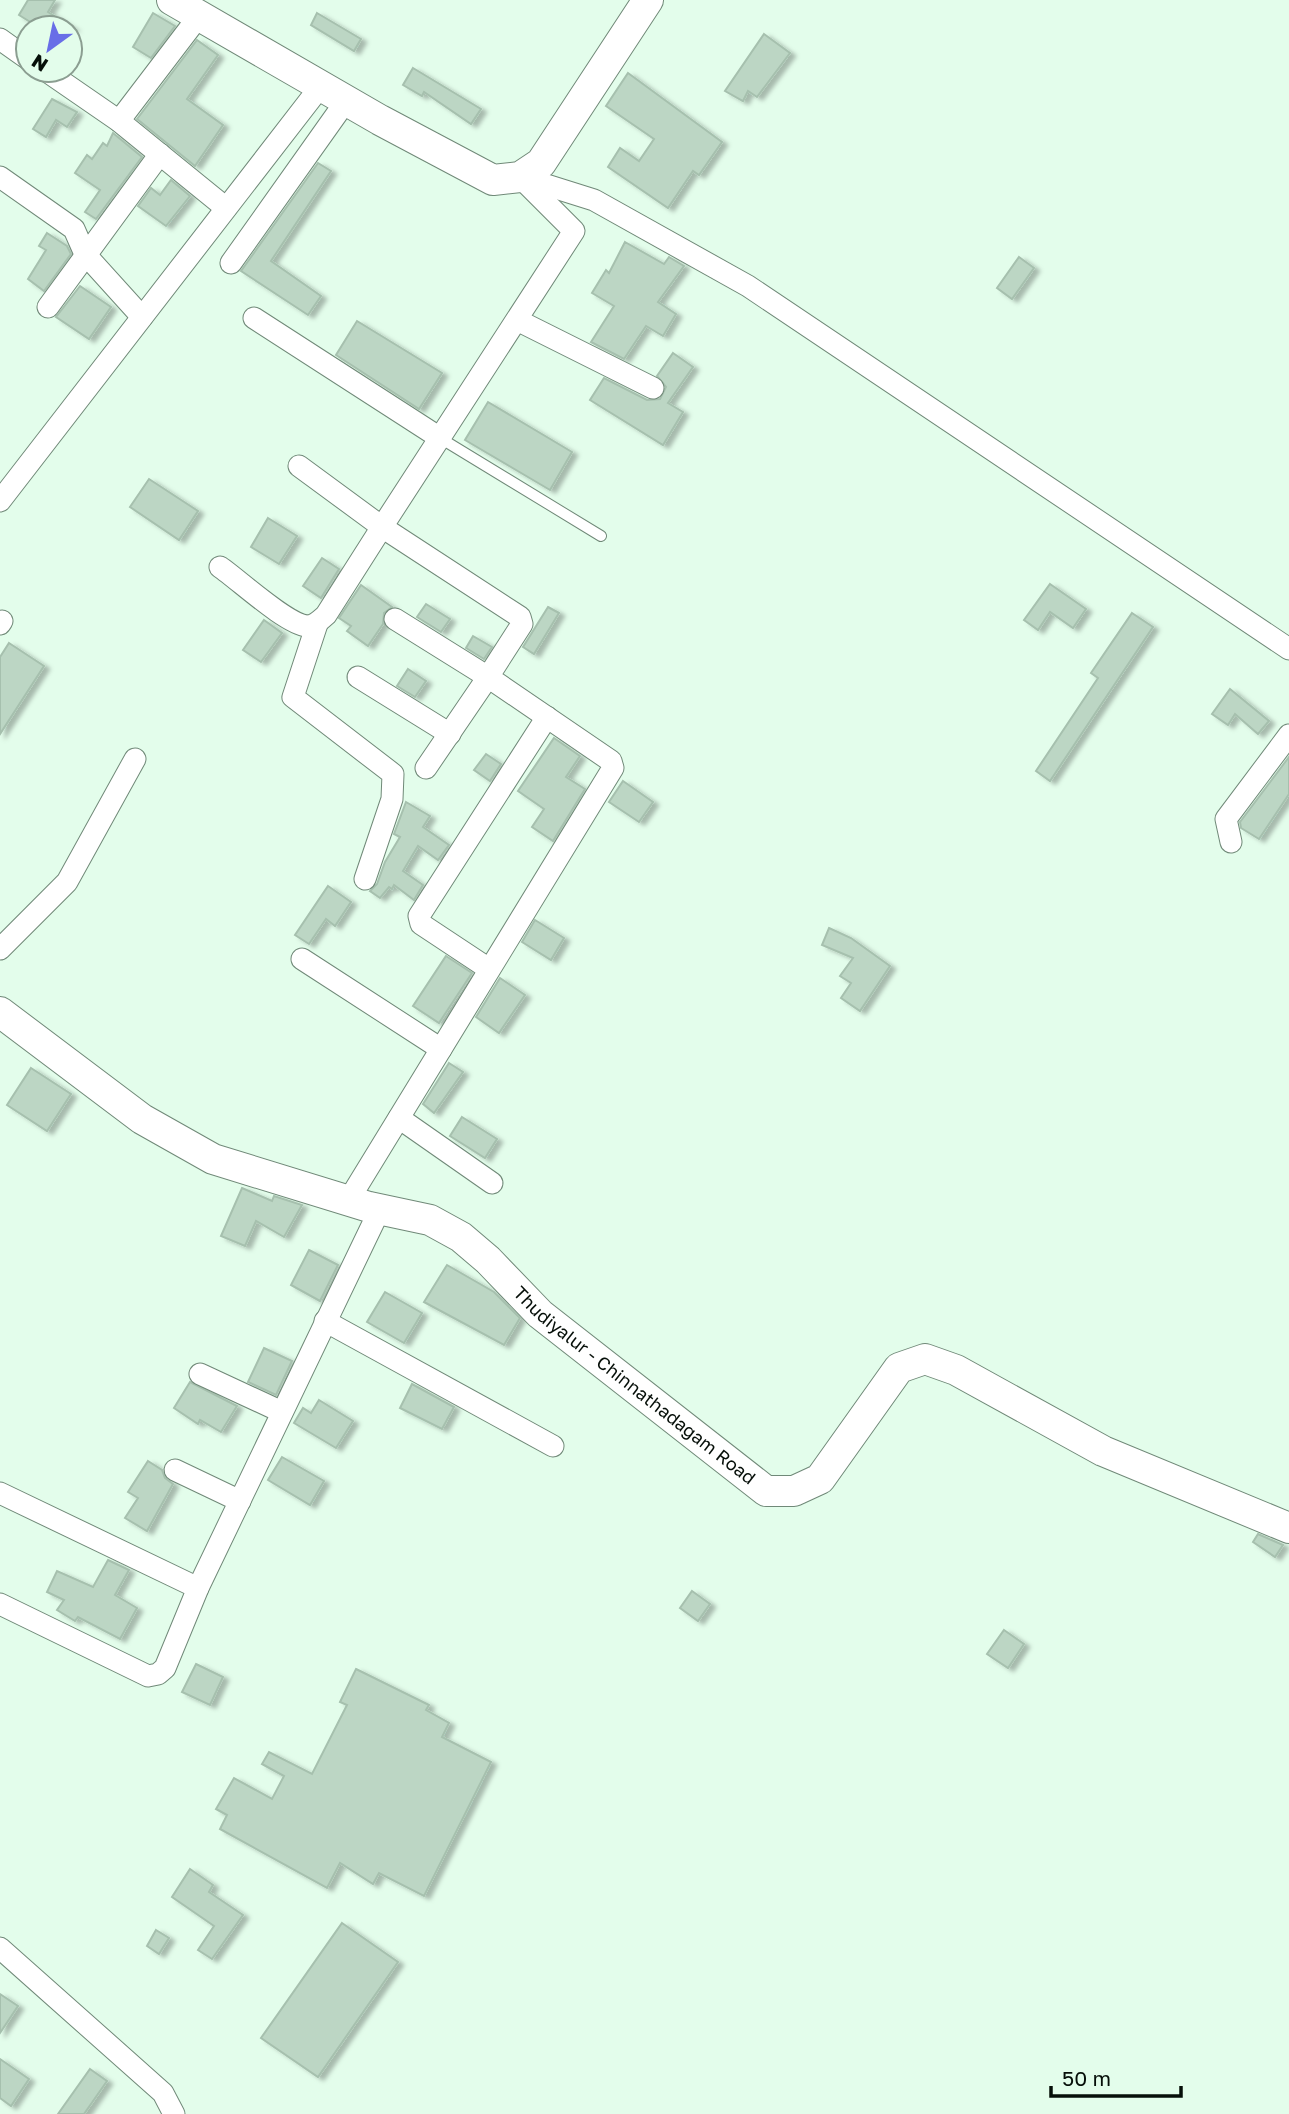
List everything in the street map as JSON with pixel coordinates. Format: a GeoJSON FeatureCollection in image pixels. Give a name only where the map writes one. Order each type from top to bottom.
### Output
{"type":"FeatureCollection","features":[{"type":"Feature","properties":{"kind":"main road"},"geometry":{"type":"LineString","coordinates":[[172,0],[320,87],[493,180],[520,177],[541,163],[648,0]]}},
{"type":"Feature","properties":{"kind":"main road","name":"Thudiyalur - Chinnathadagam Road"},"geometry":{"type":"LineString","coordinates":[[0,1012],[142,1119],[213,1159],[348,1201],[430,1220],[461,1237],[488,1260],[540,1314],[766,1491],[794,1491],[820,1479],[899,1368],[925,1359],[956,1370],[1102,1451],[1289,1528]]}},
{"type":"Feature","properties":{"kind":"street"},"geometry":{"type":"LineString","coordinates":[[118,121],[199,16]]}},
{"type":"Feature","properties":{"kind":"street"},"geometry":{"type":"LineString","coordinates":[[65,84],[118,121],[226,208]]}},
{"type":"Feature","properties":{"kind":"street"},"geometry":{"type":"LineString","coordinates":[[0,501],[320,87]]}},
{"type":"Feature","properties":{"kind":"street"},"geometry":{"type":"LineString","coordinates":[[231,263],[346,101]]}},
{"type":"Feature","properties":{"kind":"street"},"geometry":{"type":"LineString","coordinates":[[48,307],[160,154]]}},
{"type":"Feature","properties":{"kind":"street"},"geometry":{"type":"LineString","coordinates":[[0,177],[74,229],[85,254],[142,317]]}},
{"type":"Feature","properties":{"kind":"street"},"geometry":{"type":"LineString","coordinates":[[365,879],[392,799],[393,774],[293,697],[317,624],[353,575],[574,231],[520,177]]}},
{"type":"Feature","properties":{"kind":"street"},"geometry":{"type":"LineString","coordinates":[[520,177],[594,200],[748,286],[1289,649]]}},
{"type":"Feature","properties":{"kind":"street"},"geometry":{"type":"LineString","coordinates":[[254,318],[440,438]]}},
{"type":"Feature","properties":{"kind":"street"},"geometry":{"type":"LineString","coordinates":[[517,320],[653,388]]}},
{"type":"Feature","properties":{"kind":"street"},"geometry":{"type":"LineString","coordinates":[[299,466],[382,527],[522,620],[488,677],[426,768]]}},
{"type":"Feature","properties":{"kind":"street"},"geometry":{"type":"LineString","coordinates":[[220,567],[289,619],[306,626],[317,624]]}},
{"type":"Feature","properties":{"kind":"street"},"geometry":{"type":"LineString","coordinates":[[348,1201],[613,768],[611,761],[547,717],[395,619]]}},
{"type":"Feature","properties":{"kind":"street"},"geometry":{"type":"LineString","coordinates":[[358,677],[450,734]]}},
{"type":"Feature","properties":{"kind":"street"},"geometry":{"type":"LineString","coordinates":[[489,969],[421,924],[419,916],[547,717]]}},
{"type":"Feature","properties":{"kind":"street"},"geometry":{"type":"LineString","coordinates":[[1231,842],[1226,819],[1289,735]]}},
{"type":"Feature","properties":{"kind":"street"},"geometry":{"type":"LineString","coordinates":[[0,949],[67,882],[135,759]]}},
{"type":"Feature","properties":{"kind":"street"},"geometry":{"type":"LineString","coordinates":[[302,959],[442,1049]]}},
{"type":"Feature","properties":{"kind":"street"},"geometry":{"type":"LineString","coordinates":[[400,1118],[492,1183]]}},
{"type":"Feature","properties":{"kind":"street"},"geometry":{"type":"LineString","coordinates":[[0,1604],[148,1676],[159,1674],[165,1668],[198,1588],[380,1209]]}},
{"type":"Feature","properties":{"kind":"street"},"geometry":{"type":"LineString","coordinates":[[325,1321],[553,1446]]}},
{"type":"Feature","properties":{"kind":"street"},"geometry":{"type":"LineString","coordinates":[[200,1374],[282,1412]]}},
{"type":"Feature","properties":{"kind":"street"},"geometry":{"type":"LineString","coordinates":[[175,1470],[240,1501]]}},
{"type":"Feature","properties":{"kind":"street"},"geometry":{"type":"LineString","coordinates":[[0,1493],[198,1588]]}},
{"type":"Feature","properties":{"kind":"street"},"geometry":{"type":"LineString","coordinates":[[0,1948],[163,2092],[174,2114]]}},
{"type":"Feature","properties":{"kind":"lane"},"geometry":{"type":"LineString","coordinates":[[440,438],[601,536]]}},
{"type":"Feature","properties":{"kind":"building"},"geometry":{"type":"Polygon","coordinates":[[[28,0],[55,0],[48,12],[51,14],[20,14],[28,0]]]}},
{"type":"Feature","properties":{"kind":"building"},"geometry":{"type":"Polygon","coordinates":[[[153,13],[175,26],[151,58],[133,47],[153,13]]]}},
{"type":"Feature","properties":{"kind":"building"},"geometry":{"type":"Polygon","coordinates":[[[317,13],[361,39],[354,51],[311,25],[317,13]]]}},
{"type":"Feature","properties":{"kind":"building"},"geometry":{"type":"Polygon","coordinates":[[[764,34],[790,53],[757,97],[748,91],[743,101],[725,91],[764,34]]]}},
{"type":"Feature","properties":{"kind":"building"},"geometry":{"type":"Polygon","coordinates":[[[197,40],[218,55],[187,99],[223,125],[195,166],[137,119],[197,40]]]}},
{"type":"Feature","properties":{"kind":"building"},"geometry":{"type":"Polygon","coordinates":[[[413,68],[481,109],[471,124],[424,92],[422,96],[403,85],[413,68]]]}},
{"type":"Feature","properties":{"kind":"building"},"geometry":{"type":"Polygon","coordinates":[[[628,73],[722,142],[699,175],[693,171],[668,208],[608,167],[620,148],[639,161],[654,139],[606,106],[628,73]]]}},
{"type":"Feature","properties":{"kind":"building"},"geometry":{"type":"Polygon","coordinates":[[[52,99],[77,112],[67,127],[56,120],[46,137],[33,129],[52,99]]]}},
{"type":"Feature","properties":{"kind":"building"},"geometry":{"type":"Polygon","coordinates":[[[113,133],[142,157],[96,219],[85,212],[100,190],[75,173],[87,155],[92,159],[103,143],[107,146],[113,133]]]}},
{"type":"Feature","properties":{"kind":"building"},"geometry":{"type":"Polygon","coordinates":[[[318,163],[331,171],[271,261],[321,296],[308,315],[241,271],[318,163]]]}},
{"type":"Feature","properties":{"kind":"building"},"geometry":{"type":"Polygon","coordinates":[[[171,180],[190,196],[166,226],[138,206],[151,188],[160,195],[171,180]]]}},
{"type":"Feature","properties":{"kind":"building"},"geometry":{"type":"Polygon","coordinates":[[[47,233],[67,246],[71,254],[44,291],[28,279],[46,250],[39,246],[47,233]]]}},
{"type":"Feature","properties":{"kind":"building"},"geometry":{"type":"Polygon","coordinates":[[[625,242],[664,264],[669,257],[684,266],[658,302],[676,314],[663,336],[646,326],[624,359],[591,342],[614,306],[592,293],[606,270],[609,273],[625,242]]]}},
{"type":"Feature","properties":{"kind":"building"},"geometry":{"type":"Polygon","coordinates":[[[1019,257],[1034,268],[1012,299],[997,288],[1019,257]]]}},
{"type":"Feature","properties":{"kind":"building"},"geometry":{"type":"Polygon","coordinates":[[[80,286],[111,307],[89,339],[56,317],[80,286]]]}},
{"type":"Feature","properties":{"kind":"building"},"geometry":{"type":"Polygon","coordinates":[[[357,321],[442,373],[419,409],[336,355],[357,321]]]}},
{"type":"Feature","properties":{"kind":"building"},"geometry":{"type":"Polygon","coordinates":[[[673,353],[693,367],[668,403],[683,412],[663,445],[590,400],[604,378],[647,400],[660,399],[666,387],[657,376],[673,353]]]}},
{"type":"Feature","properties":{"kind":"building"},"geometry":{"type":"Polygon","coordinates":[[[488,402],[572,452],[550,490],[465,440],[488,402]]]}},
{"type":"Feature","properties":{"kind":"building"},"geometry":{"type":"Polygon","coordinates":[[[149,479],[198,511],[179,540],[130,507],[149,479]]]}},
{"type":"Feature","properties":{"kind":"building"},"geometry":{"type":"Polygon","coordinates":[[[268,518],[297,536],[279,564],[251,547],[268,518]]]}},
{"type":"Feature","properties":{"kind":"building"},"geometry":{"type":"Polygon","coordinates":[[[322,558],[339,569],[321,598],[303,586],[322,558]]]}},
{"type":"Feature","properties":{"kind":"building"},"geometry":{"type":"Polygon","coordinates":[[[1050,584],[1086,609],[1073,628],[1050,612],[1038,630],[1024,620],[1050,584]]]}},
{"type":"Feature","properties":{"kind":"building"},"geometry":{"type":"Polygon","coordinates":[[[361,585],[392,607],[384,613],[383,624],[368,646],[347,631],[351,626],[339,618],[361,585]]]}},
{"type":"Feature","properties":{"kind":"building"},"geometry":{"type":"Polygon","coordinates":[[[426,604],[450,619],[441,632],[417,617],[426,604]]]}},
{"type":"Feature","properties":{"kind":"building"},"geometry":{"type":"Polygon","coordinates":[[[548,607],[559,613],[534,654],[523,647],[548,607]]]}},
{"type":"Feature","properties":{"kind":"building"},"geometry":{"type":"Polygon","coordinates":[[[1132,613],[1153,627],[1050,781],[1036,771],[1098,678],[1091,673],[1132,613]]]}},
{"type":"Feature","properties":{"kind":"building"},"geometry":{"type":"Polygon","coordinates":[[[264,620],[282,633],[261,662],[243,650],[264,620]]]}},
{"type":"Feature","properties":{"kind":"building"},"geometry":{"type":"Polygon","coordinates":[[[473,636],[492,647],[484,659],[466,648],[473,636]]]}},
{"type":"Feature","properties":{"kind":"building"},"geometry":{"type":"Polygon","coordinates":[[[9,643],[44,666],[0,734],[0,657],[9,643]]]}},
{"type":"Feature","properties":{"kind":"building"},"geometry":{"type":"Polygon","coordinates":[[[408,669],[426,681],[415,697],[397,686],[408,669]]]}},
{"type":"Feature","properties":{"kind":"building"},"geometry":{"type":"Polygon","coordinates":[[[1230,689],[1269,721],[1258,734],[1235,714],[1228,725],[1212,714],[1230,689]]]}},
{"type":"Feature","properties":{"kind":"building"},"geometry":{"type":"Polygon","coordinates":[[[554,738],[580,756],[566,777],[585,789],[553,841],[532,827],[544,809],[518,791],[554,738]]]}},
{"type":"Feature","properties":{"kind":"building"},"geometry":{"type":"Polygon","coordinates":[[[486,754],[501,764],[490,781],[474,770],[486,754]]]}},
{"type":"Feature","properties":{"kind":"building"},"geometry":{"type":"Polygon","coordinates":[[[1289,757],[1289,794],[1259,839],[1241,828],[1240,822],[1289,757]]]}},
{"type":"Feature","properties":{"kind":"building"},"geometry":{"type":"Polygon","coordinates":[[[623,781],[653,802],[639,822],[609,802],[623,781]]]}},
{"type":"Feature","properties":{"kind":"building"},"geometry":{"type":"Polygon","coordinates":[[[406,802],[430,816],[423,827],[449,845],[438,860],[418,846],[403,871],[423,885],[414,900],[394,885],[380,898],[370,891],[377,884],[385,862],[400,837],[394,834],[406,802]]]}},
{"type":"Feature","properties":{"kind":"building"},"geometry":{"type":"Polygon","coordinates":[[[328,886],[351,902],[335,926],[326,919],[309,944],[295,935],[328,886]]]}},
{"type":"Feature","properties":{"kind":"building"},"geometry":{"type":"Polygon","coordinates":[[[535,920],[564,938],[551,960],[522,942],[535,920]]]}},
{"type":"Feature","properties":{"kind":"building"},"geometry":{"type":"Polygon","coordinates":[[[829,928],[851,938],[890,966],[860,1011],[841,998],[851,983],[840,976],[853,958],[822,945],[829,928]]]}},
{"type":"Feature","properties":{"kind":"building"},"geometry":{"type":"Polygon","coordinates":[[[446,956],[472,973],[439,1023],[413,1006],[446,956]]]}},
{"type":"Feature","properties":{"kind":"building"},"geometry":{"type":"Polygon","coordinates":[[[500,978],[525,995],[499,1033],[476,1017],[500,978]]]}},
{"type":"Feature","properties":{"kind":"building"},"geometry":{"type":"Polygon","coordinates":[[[449,1063],[463,1072],[434,1113],[423,1104],[449,1063]]]}},
{"type":"Feature","properties":{"kind":"building"},"geometry":{"type":"Polygon","coordinates":[[[31,1068],[71,1094],[47,1131],[7,1105],[31,1068]]]}},
{"type":"Feature","properties":{"kind":"building"},"geometry":{"type":"Polygon","coordinates":[[[462,1117],[497,1139],[485,1158],[450,1136],[462,1117]]]}},
{"type":"Feature","properties":{"kind":"building"},"geometry":{"type":"Polygon","coordinates":[[[242,1188],[272,1201],[274,1196],[302,1205],[284,1237],[256,1221],[245,1246],[221,1236],[242,1188]]]}},
{"type":"Feature","properties":{"kind":"building"},"geometry":{"type":"Polygon","coordinates":[[[309,1250],[338,1265],[320,1301],[291,1285],[309,1250]]]}},
{"type":"Feature","properties":{"kind":"building"},"geometry":{"type":"Polygon","coordinates":[[[447,1265],[494,1292],[520,1318],[504,1345],[424,1302],[447,1265]]]}},
{"type":"Feature","properties":{"kind":"building"},"geometry":{"type":"Polygon","coordinates":[[[385,1292],[422,1313],[404,1343],[367,1322],[385,1292]]]}},
{"type":"Feature","properties":{"kind":"building"},"geometry":{"type":"Polygon","coordinates":[[[264,1348],[292,1361],[276,1395],[248,1382],[264,1348]]]}},
{"type":"Feature","properties":{"kind":"building"},"geometry":{"type":"Polygon","coordinates":[[[190,1382],[237,1406],[221,1432],[200,1420],[198,1424],[174,1408],[190,1382]]]}},
{"type":"Feature","properties":{"kind":"building"},"geometry":{"type":"Polygon","coordinates":[[[412,1384],[454,1407],[442,1429],[400,1408],[412,1384]]]}},
{"type":"Feature","properties":{"kind":"building"},"geometry":{"type":"Polygon","coordinates":[[[319,1400],[353,1421],[336,1448],[294,1423],[303,1408],[311,1413],[319,1400]]]}},
{"type":"Feature","properties":{"kind":"building"},"geometry":{"type":"Polygon","coordinates":[[[282,1457],[324,1481],[310,1505],[268,1480],[282,1457]]]}},
{"type":"Feature","properties":{"kind":"building"},"geometry":{"type":"Polygon","coordinates":[[[148,1461],[162,1470],[165,1478],[173,1484],[147,1531],[125,1518],[138,1498],[128,1492],[148,1461]]]}},
{"type":"Feature","properties":{"kind":"building"},"geometry":{"type":"Polygon","coordinates":[[[1258,1534],[1283,1545],[1275,1557],[1253,1542],[1258,1534]]]}},
{"type":"Feature","properties":{"kind":"building"},"geometry":{"type":"Polygon","coordinates":[[[108,1560],[129,1570],[115,1595],[137,1608],[120,1639],[78,1617],[75,1621],[57,1610],[64,1600],[47,1592],[57,1571],[93,1587],[108,1560]]]}},
{"type":"Feature","properties":{"kind":"building"},"geometry":{"type":"Polygon","coordinates":[[[692,1591],[710,1604],[698,1621],[680,1608],[692,1591]]]}},
{"type":"Feature","properties":{"kind":"building"},"geometry":{"type":"Polygon","coordinates":[[[1004,1630],[1024,1644],[1008,1668],[987,1654],[1004,1630]]]}},
{"type":"Feature","properties":{"kind":"building"},"geometry":{"type":"Polygon","coordinates":[[[196,1664],[223,1677],[210,1705],[182,1692],[196,1664]]]}},
{"type":"Feature","properties":{"kind":"building"},"geometry":{"type":"Polygon","coordinates":[[[356,1669],[429,1705],[426,1710],[449,1723],[442,1737],[491,1762],[424,1896],[379,1873],[373,1884],[340,1863],[327,1888],[220,1829],[227,1815],[216,1809],[234,1778],[272,1799],[284,1776],[262,1764],[269,1752],[312,1774],[347,1705],[340,1702],[356,1669]]]}},
{"type":"Feature","properties":{"kind":"building"},"geometry":{"type":"Polygon","coordinates":[[[190,1869],[213,1885],[209,1892],[243,1915],[212,1959],[198,1950],[214,1926],[172,1897],[190,1869]]]}},
{"type":"Feature","properties":{"kind":"building"},"geometry":{"type":"Polygon","coordinates":[[[342,1923],[398,1962],[318,2077],[261,2038],[342,1923]]]}},
{"type":"Feature","properties":{"kind":"building"},"geometry":{"type":"Polygon","coordinates":[[[156,1930],[169,1938],[159,1954],[147,1946],[156,1930]]]}},
{"type":"Feature","properties":{"kind":"building"},"geometry":{"type":"Polygon","coordinates":[[[0,1994],[18,2006],[0,2033],[0,1994]]]}},
{"type":"Feature","properties":{"kind":"building"},"geometry":{"type":"Polygon","coordinates":[[[0,2059],[29,2079],[11,2106],[0,2098],[0,2059]]]}},
{"type":"Feature","properties":{"kind":"building"},"geometry":{"type":"Polygon","coordinates":[[[90,2069],[107,2081],[84,2114],[58,2114],[90,2069]]]}}]}
